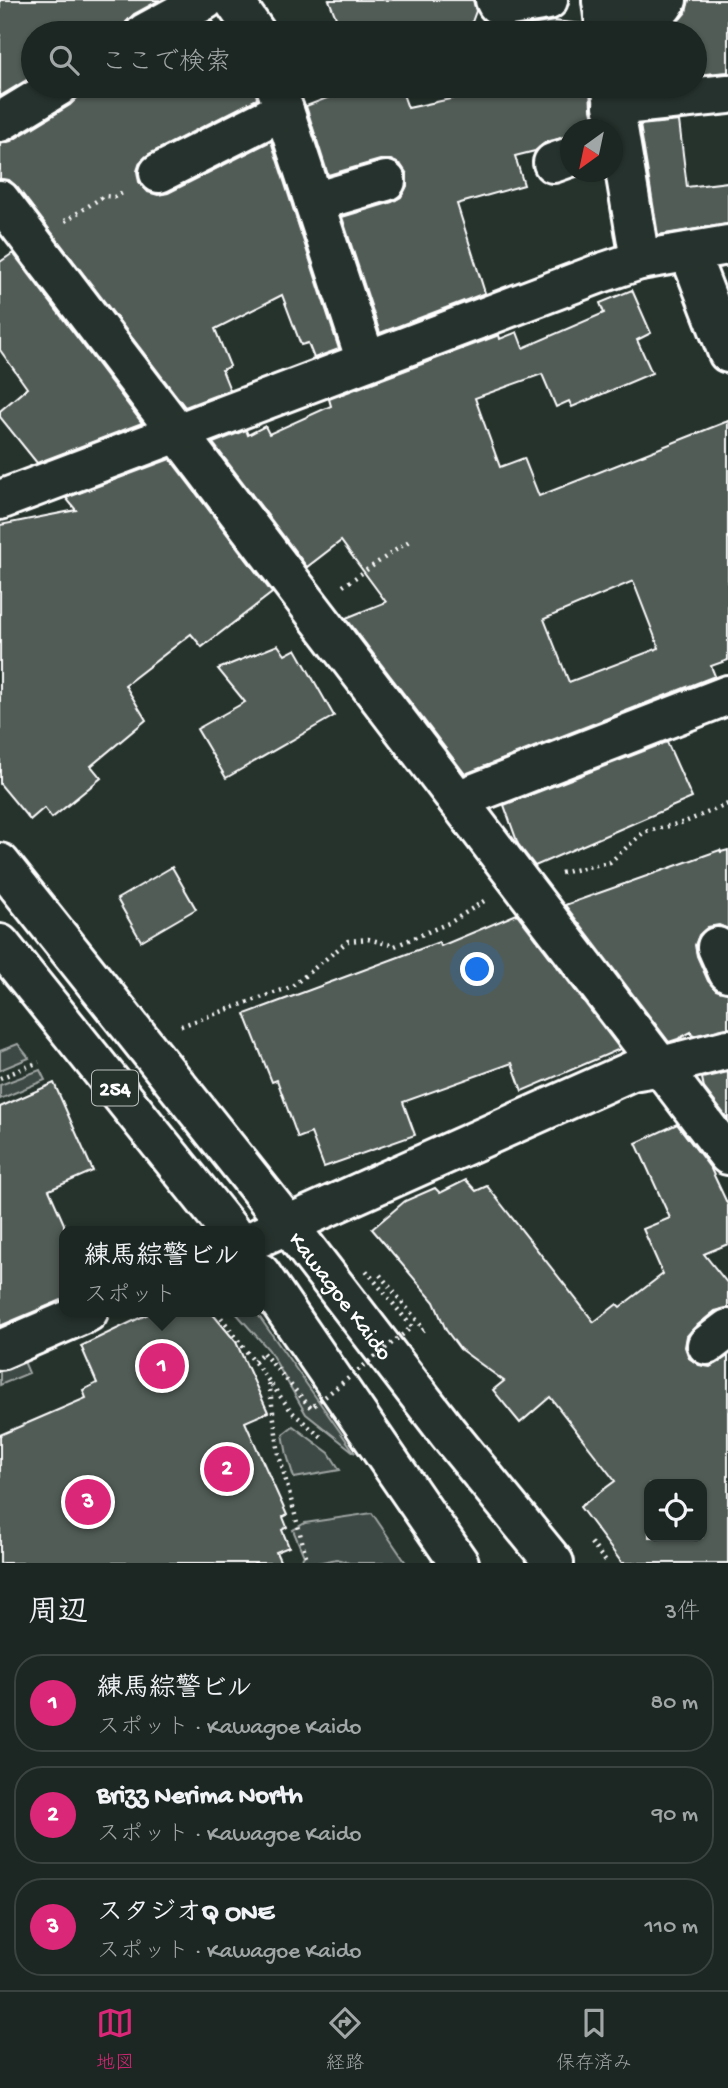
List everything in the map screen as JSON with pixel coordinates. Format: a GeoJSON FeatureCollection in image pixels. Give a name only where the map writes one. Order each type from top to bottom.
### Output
{"type":"FeatureCollection","features":[{"type":"Feature","properties":{"kind":"main road"},"geometry":{"type":"LineString","coordinates":[[167,21],[205,0]]}},
{"type":"Feature","properties":{"kind":"main road"},"geometry":{"type":"LineString","coordinates":[[233,0],[248,21]]}},
{"type":"Feature","properties":{"kind":"main road"},"geometry":{"type":"LineString","coordinates":[[495,0],[503,7],[548,0]]}},
{"type":"Feature","properties":{"kind":"main road"},"geometry":{"type":"LineString","coordinates":[[605,21],[602,0],[659,8],[667,0]]}},
{"type":"Feature","properties":{"kind":"main road"},"geometry":{"type":"LineString","coordinates":[[614,119],[728,94]]}},
{"type":"Feature","properties":{"kind":"main road"},"geometry":{"type":"LineString","coordinates":[[0,122],[39,98]]}},
{"type":"Feature","properties":{"kind":"main road"},"geometry":{"type":"LineString","coordinates":[[159,173],[278,98]]}},
{"type":"Feature","properties":{"kind":"main road"},"geometry":{"type":"LineString","coordinates":[[285,98],[314,202],[366,361]]}},
{"type":"Feature","properties":{"kind":"main road"},"geometry":{"type":"LineString","coordinates":[[623,170],[639,260]]}},
{"type":"Feature","properties":{"kind":"main road"},"geometry":{"type":"LineString","coordinates":[[314,202],[386,181]]}},
{"type":"Feature","properties":{"kind":"main road"},"geometry":{"type":"LineString","coordinates":[[0,200],[728,1155]]}},
{"type":"Feature","properties":{"kind":"main road"},"geometry":{"type":"LineString","coordinates":[[0,500],[639,260],[728,245]]}},
{"type":"Feature","properties":{"kind":"main road"},"geometry":{"type":"LineString","coordinates":[[689,252],[728,353]]}},
{"type":"Feature","properties":{"kind":"main road"},"geometry":{"type":"LineString","coordinates":[[457,800],[728,695]]}},
{"type":"Feature","properties":{"kind":"main road","name":"Kawagoe Kaido"},"geometry":{"type":"LineString","coordinates":[[0,863],[274,1231],[554,1563]]}},
{"type":"Feature","properties":{"kind":"main road","name":"254"},"geometry":{"type":"LineString","coordinates":[[0,944],[226,1226]]}},
{"type":"Feature","properties":{"kind":"main road"},"geometry":{"type":"LineString","coordinates":[[274,1231],[632,1071],[728,1049]]}},
{"type":"Feature","properties":{"kind":"main road"},"geometry":{"type":"LineString","coordinates":[[265,1280],[459,1563]]}},
{"type":"Feature","properties":{"kind":"main road"},"geometry":{"type":"LineString","coordinates":[[0,1350],[76,1317]]}},
{"type":"Feature","properties":{"kind":"path"},"geometry":{"type":"LineString","coordinates":[[32,242],[104,196],[114,197],[159,173]]}},
{"type":"Feature","properties":{"kind":"path"},"geometry":{"type":"LineString","coordinates":[[311,608],[412,539]]}},
{"type":"Feature","properties":{"kind":"path"},"geometry":{"type":"LineString","coordinates":[[178,1027],[291,987],[348,941],[368,939],[395,946],[451,922],[496,894],[520,883],[610,862],[644,832],[685,822],[728,804]]}},
{"type":"Feature","properties":{"kind":"path"},"geometry":{"type":"LineString","coordinates":[[0,1078],[39,1062]]}},
{"type":"Feature","properties":{"kind":"path"},"geometry":{"type":"LineString","coordinates":[[254,1361],[263,1353],[311,1408],[412,1327],[365,1269]]}},
{"type":"Feature","properties":{"kind":"path"},"geometry":{"type":"LineString","coordinates":[[221,1317],[292,1412],[328,1442]]}},
{"type":"Feature","properties":{"kind":"path"},"geometry":{"type":"LineString","coordinates":[[269,1382],[279,1455],[308,1563]]}},
{"type":"Feature","properties":{"kind":"shaded area"},"geometry":{"type":"Polygon","coordinates":[[[18,1044],[29,1058],[0,1070],[0,1051],[18,1044]]]}},
{"type":"Feature","properties":{"kind":"shaded area"},"geometry":{"type":"Polygon","coordinates":[[[40,1070],[45,1080],[0,1099],[0,1085],[40,1070]]]}},
{"type":"Feature","properties":{"kind":"shaded area"},"geometry":{"type":"Polygon","coordinates":[[[239,1317],[260,1317],[355,1453],[306,1414],[269,1350],[239,1317]]]}},
{"type":"Feature","properties":{"kind":"shaded area"},"geometry":{"type":"Polygon","coordinates":[[[23,1359],[29,1373],[0,1385],[0,1369],[23,1359]]]}},
{"type":"Feature","properties":{"kind":"shaded area"},"geometry":{"type":"Polygon","coordinates":[[[293,1426],[329,1453],[340,1470],[294,1478],[283,1434],[293,1426]]]}},
{"type":"Feature","properties":{"kind":"shaded area"},"geometry":{"type":"Polygon","coordinates":[[[372,1513],[406,1563],[349,1563],[337,1559],[303,1563],[304,1556],[293,1530],[305,1523],[372,1513]]]}},
{"type":"Feature","properties":{"kind":"building"},"geometry":{"type":"Polygon","coordinates":[[[0,0],[160,0],[134,14],[127,21],[21,21],[21,83],[0,96],[0,0]]]}},
{"type":"Feature","properties":{"kind":"building"},"geometry":{"type":"Polygon","coordinates":[[[329,0],[473,0],[476,11],[472,21],[337,21],[329,0]]]}},
{"type":"Feature","properties":{"kind":"building"},"geometry":{"type":"Polygon","coordinates":[[[689,0],[728,0],[728,72],[707,74],[707,21],[677,21],[686,12],[689,0]]]}},
{"type":"Feature","properties":{"kind":"building"},"geometry":{"type":"Polygon","coordinates":[[[77,98],[257,98],[149,154],[140,162],[137,171],[139,182],[148,192],[158,195],[168,193],[271,141],[339,349],[314,358],[308,343],[301,345],[282,295],[215,329],[230,366],[222,370],[230,390],[185,407],[17,187],[9,180],[0,179],[0,144],[11,141],[77,98]]]}},
{"type":"Feature","properties":{"kind":"building"},"geometry":{"type":"Polygon","coordinates":[[[327,98],[404,98],[408,108],[455,98],[591,98],[593,119],[560,119],[560,138],[546,142],[535,151],[515,156],[524,185],[457,204],[485,293],[380,333],[342,217],[401,197],[407,186],[407,174],[401,165],[391,160],[380,160],[328,175],[306,106],[327,98]]]}},
{"type":"Feature","properties":{"kind":"building"},"geometry":{"type":"Polygon","coordinates":[[[679,121],[687,187],[728,182],[728,224],[658,235],[640,125],[679,121]]]}},
{"type":"Feature","properties":{"kind":"building"},"geometry":{"type":"Polygon","coordinates":[[[13,253],[142,423],[37,463],[0,417],[0,411],[27,388],[0,350],[0,262],[13,253]]]}},
{"type":"Feature","properties":{"kind":"building"},"geometry":{"type":"Polygon","coordinates":[[[632,290],[651,333],[637,340],[652,373],[572,407],[569,401],[556,407],[542,374],[475,398],[500,467],[524,458],[539,496],[728,421],[728,660],[711,666],[715,676],[465,774],[346,618],[386,602],[341,541],[307,567],[213,443],[246,430],[248,435],[265,426],[269,434],[331,406],[329,399],[499,335],[500,339],[517,332],[523,348],[604,313],[600,303],[632,290]],[[633,581],[544,619],[569,682],[659,648],[633,581]]]}},
{"type":"Feature","properties":{"kind":"building"},"geometry":{"type":"Polygon","coordinates":[[[170,459],[272,593],[202,647],[191,634],[125,685],[146,720],[91,766],[101,778],[52,818],[44,808],[30,820],[0,784],[0,525],[76,510],[66,498],[170,459]]]}},
{"type":"Feature","properties":{"kind":"building"},"geometry":{"type":"Polygon","coordinates":[[[278,645],[285,655],[296,649],[334,716],[226,778],[197,729],[245,702],[218,669],[278,645]]]}},
{"type":"Feature","properties":{"kind":"building"},"geometry":{"type":"Polygon","coordinates":[[[667,742],[692,798],[535,866],[518,844],[504,805],[667,742]]]}},
{"type":"Feature","properties":{"kind":"building"},"geometry":{"type":"Polygon","coordinates":[[[720,850],[728,850],[728,929],[719,925],[708,927],[699,935],[695,945],[708,981],[716,990],[728,993],[728,1028],[692,1036],[691,1032],[669,1042],[565,905],[720,850]]]}},
{"type":"Feature","properties":{"kind":"building"},"geometry":{"type":"Polygon","coordinates":[[[172,867],[196,909],[141,941],[117,899],[172,867]]]}},
{"type":"Feature","properties":{"kind":"building"},"geometry":{"type":"Polygon","coordinates":[[[517,914],[620,1049],[522,1091],[512,1063],[403,1102],[415,1135],[324,1167],[311,1133],[298,1138],[277,1080],[272,1082],[245,1014],[439,942],[441,946],[517,914]]]}},
{"type":"Feature","properties":{"kind":"building"},"geometry":{"type":"Polygon","coordinates":[[[728,1072],[728,1119],[704,1088],[702,1078],[728,1072]]]}},
{"type":"Feature","properties":{"kind":"building"},"geometry":{"type":"Polygon","coordinates":[[[54,1083],[93,1171],[49,1190],[64,1224],[59,1226],[59,1301],[0,1326],[0,1107],[54,1083]]]}},
{"type":"Feature","properties":{"kind":"building"},"geometry":{"type":"Polygon","coordinates":[[[677,1124],[711,1169],[728,1205],[728,1244],[704,1254],[728,1284],[728,1308],[715,1311],[694,1328],[687,1336],[685,1347],[689,1358],[699,1365],[710,1367],[728,1356],[728,1563],[622,1563],[580,1507],[615,1481],[550,1397],[520,1423],[493,1390],[504,1381],[460,1349],[446,1330],[434,1302],[372,1229],[405,1201],[435,1188],[440,1193],[466,1180],[476,1191],[487,1186],[594,1322],[617,1304],[620,1307],[663,1274],[643,1229],[670,1218],[636,1143],[677,1124]]]}},
{"type":"Feature","properties":{"kind":"building"},"geometry":{"type":"Polygon","coordinates":[[[142,1317],[215,1317],[236,1342],[268,1412],[245,1422],[287,1515],[283,1517],[287,1527],[282,1530],[289,1547],[276,1552],[281,1563],[0,1563],[0,1435],[86,1398],[83,1390],[97,1383],[81,1346],[142,1317]]]}},
{"type":"Feature","properties":{"kind":"place","name":"練馬綜警ビル"},"geometry":{"type":"Point","coordinates":[162,1366]}},
{"type":"Feature","properties":{"kind":"place","name":"Brizz Nerima North"},"geometry":{"type":"Point","coordinates":[227,1469]}},
{"type":"Feature","properties":{"kind":"place","name":"スタジオQ ONE"},"geometry":{"type":"Point","coordinates":[88,1502]}}]}
